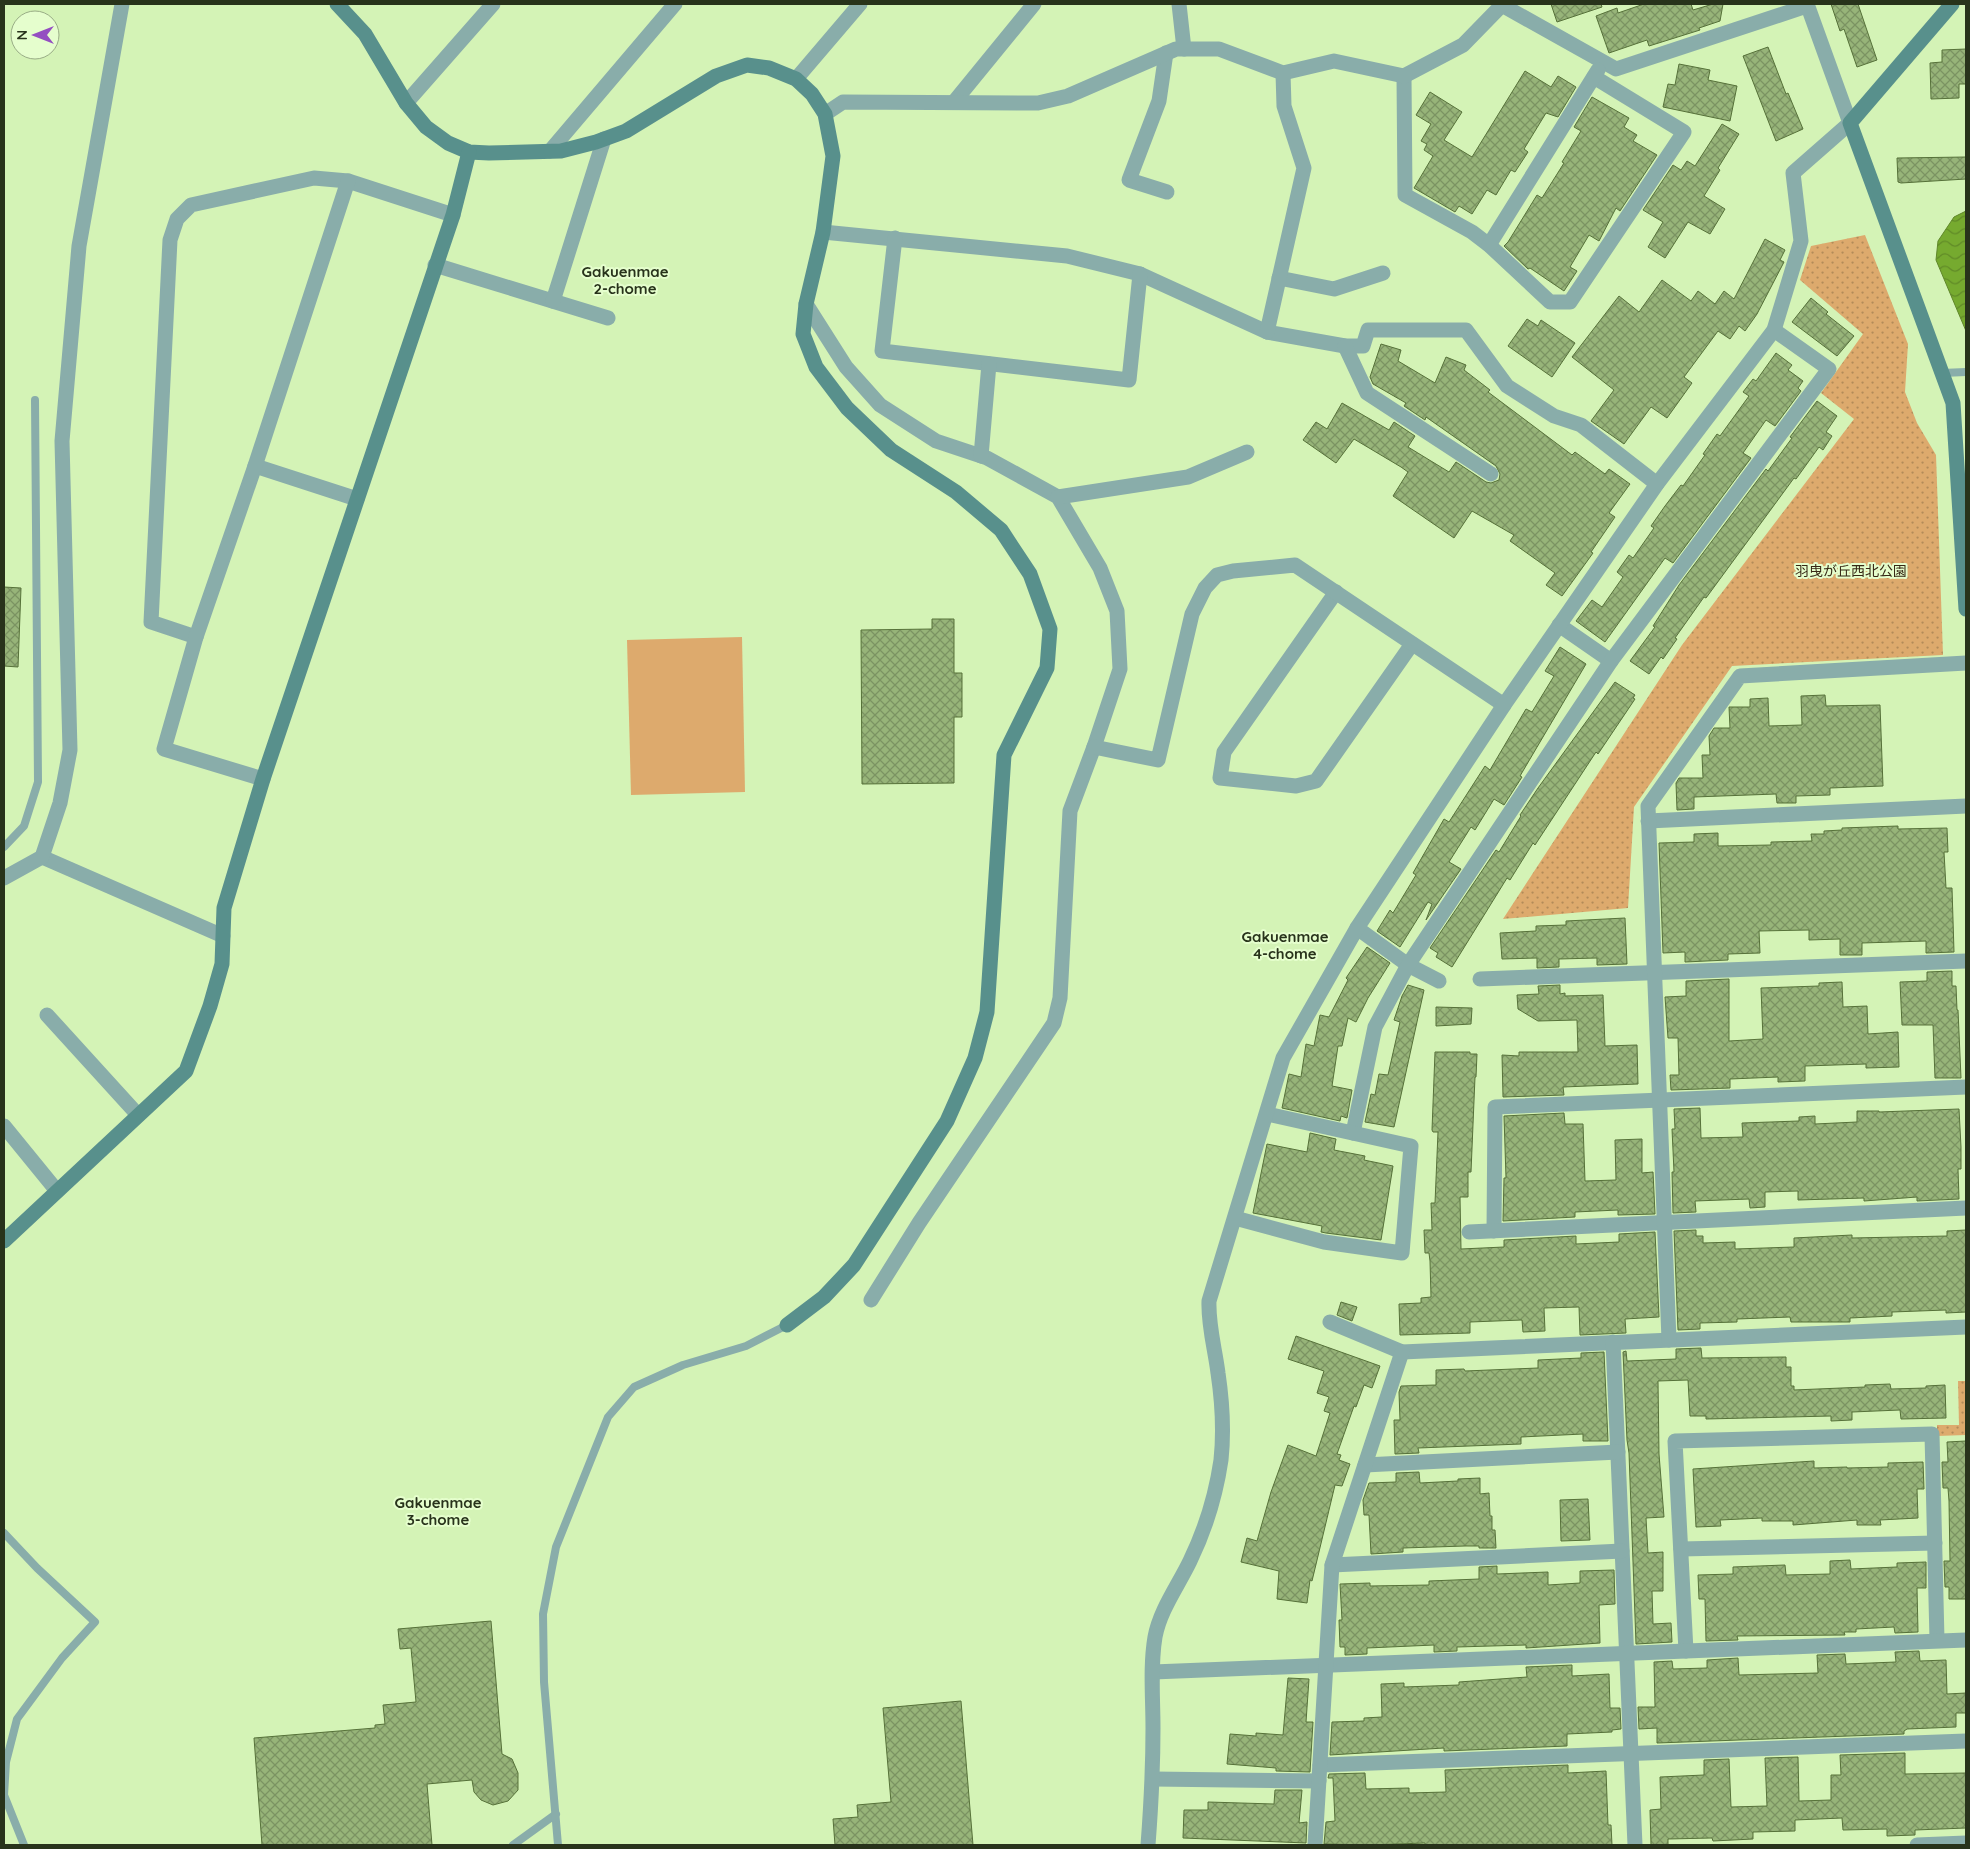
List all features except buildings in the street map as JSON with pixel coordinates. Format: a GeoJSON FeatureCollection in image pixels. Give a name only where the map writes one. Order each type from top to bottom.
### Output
{"type":"FeatureCollection","features":[{"type":"Feature","properties":{"kind":"street"},"geometry":{"type":"LineString","coordinates":[[4,878],[42,857],[60,803],[70,750],[62,441],[79,246],[122,4]]}},
{"type":"Feature","properties":{"kind":"street"},"geometry":{"type":"LineString","coordinates":[[337,4],[365,34],[406,103],[426,127],[448,143],[469,152],[561,151],[604,139],[626,131],[716,76],[747,66],[769,68],[796,80],[812,94],[825,114],[834,156],[823,232],[806,304],[803,334],[816,367],[847,408],[891,450],[956,492],[1001,530],[1030,574],[1050,628],[1047,668],[1004,755],[987,1012],[974,1058],[948,1121],[854,1265],[824,1298],[787,1325]]}},
{"type":"Feature","properties":{"kind":"street"},"geometry":{"type":"LineString","coordinates":[[406,103],[493,4]]}},
{"type":"Feature","properties":{"kind":"street"},"geometry":{"type":"LineString","coordinates":[[550,151],[675,4]]}},
{"type":"Feature","properties":{"kind":"street"},"geometry":{"type":"LineString","coordinates":[[796,80],[860,4]]}},
{"type":"Feature","properties":{"kind":"street"},"geometry":{"type":"LineString","coordinates":[[954,102],[1034,4]]}},
{"type":"Feature","properties":{"kind":"street"},"geometry":{"type":"LineString","coordinates":[[1179,4],[1184,49]]}},
{"type":"Feature","properties":{"kind":"street"},"geometry":{"type":"LineString","coordinates":[[825,114],[843,102],[1038,103],[1068,96],[1176,49],[1220,49],[1283,73],[1334,61],[1404,76],[1463,45],[1501,4],[1616,70],[1807,5],[1953,404],[1962,442],[1966,609]]}},
{"type":"Feature","properties":{"kind":"street"},"geometry":{"type":"LineString","coordinates":[[1148,1845],[1153,1779],[1155,1636],[1162,1616],[1203,1531],[1212,1503],[1221,1459],[1222,1416],[1209,1315],[1209,1301],[1283,1058],[1357,928],[1504,705],[1657,484],[1774,330],[1801,241],[1793,173],[1850,123],[1952,4]]}},
{"type":"Feature","properties":{"kind":"street"},"geometry":{"type":"LineString","coordinates":[[1166,53],[1159,101],[1129,180],[1167,192]]}},
{"type":"Feature","properties":{"kind":"street"},"geometry":{"type":"LineString","coordinates":[[1489,245],[1603,61]]}},
{"type":"Feature","properties":{"kind":"street"},"geometry":{"type":"LineString","coordinates":[[1267,332],[1304,168],[1284,106],[1283,73]]}},
{"type":"Feature","properties":{"kind":"street"},"geometry":{"type":"LineString","coordinates":[[1404,76],[1405,195],[1472,232],[1489,245],[1550,302],[1570,302],[1684,132],[1594,77]]}},
{"type":"Feature","properties":{"kind":"street"},"geometry":{"type":"LineString","coordinates":[[554,301],[604,139]]}},
{"type":"Feature","properties":{"kind":"street"},"geometry":{"type":"LineString","coordinates":[[4,1241],[186,1071],[210,1006],[222,964],[224,908],[263,779],[453,214],[469,152]]}},
{"type":"Feature","properties":{"kind":"street"},"geometry":{"type":"LineString","coordinates":[[196,637],[150,622],[170,240],[177,218],[191,205],[314,178],[348,181],[453,214]]}},
{"type":"Feature","properties":{"kind":"street"},"geometry":{"type":"LineString","coordinates":[[263,779],[164,749],[196,637],[256,466],[348,181]]}},
{"type":"Feature","properties":{"kind":"street"},"geometry":{"type":"LineString","coordinates":[[823,232],[1067,256],[1140,274],[1267,332],[1345,346],[1363,346],[1368,330],[1466,330],[1507,386],[1554,416],[1581,425],[1657,484]]}},
{"type":"Feature","properties":{"kind":"street"},"geometry":{"type":"LineString","coordinates":[[895,238],[882,351],[1129,380],[1140,274]]}},
{"type":"Feature","properties":{"kind":"street"},"geometry":{"type":"LineString","coordinates":[[435,265],[608,318]]}},
{"type":"Feature","properties":{"kind":"street"},"geometry":{"type":"LineString","coordinates":[[1279,278],[1334,289],[1383,273]]}},
{"type":"Feature","properties":{"kind":"street"},"geometry":{"type":"LineString","coordinates":[[806,304],[846,367],[880,405],[936,441],[981,456],[1058,497],[1100,568],[1117,611],[1120,669],[1070,811],[1060,998],[1054,1023],[919,1223],[870,1300]]}},
{"type":"Feature","properties":{"kind":"street"},"geometry":{"type":"LineString","coordinates":[[1352,1133],[1375,1027],[1408,965],[1611,661],[1829,369],[1774,330]]}},
{"type":"Feature","properties":{"kind":"street"},"geometry":{"type":"LineString","coordinates":[[1345,346],[1367,393],[1491,474]]}},
{"type":"Feature","properties":{"kind":"street"},"geometry":{"type":"LineString","coordinates":[[981,456],[989,364]]}},
{"type":"Feature","properties":{"kind":"street"},"geometry":{"type":"LineString","coordinates":[[1058,497],[1188,477],[1247,452]]}},
{"type":"Feature","properties":{"kind":"street"},"geometry":{"type":"LineString","coordinates":[[256,466],[357,499]]}},
{"type":"Feature","properties":{"kind":"street"},"geometry":{"type":"LineString","coordinates":[[1094,747],[1158,760],[1192,614],[1205,588],[1217,575],[1233,571],[1295,566],[1504,705]]}},
{"type":"Feature","properties":{"kind":"street"},"geometry":{"type":"LineString","coordinates":[[1336,592],[1224,752],[1220,778],[1296,786],[1316,781],[1412,644]]}},
{"type":"Feature","properties":{"kind":"street"},"geometry":{"type":"LineString","coordinates":[[1559,625],[1611,661]]}},
{"type":"Feature","properties":{"kind":"street"},"geometry":{"type":"LineString","coordinates":[[1669,1340],[1648,806],[1740,676],[1966,663]]}},
{"type":"Feature","properties":{"kind":"street"},"geometry":{"type":"LineString","coordinates":[[1648,821],[1966,806]]}},
{"type":"Feature","properties":{"kind":"street"},"geometry":{"type":"LineString","coordinates":[[42,857],[223,936]]}},
{"type":"Feature","properties":{"kind":"street"},"geometry":{"type":"LineString","coordinates":[[1357,928],[1408,965],[1439,981]]}},
{"type":"Feature","properties":{"kind":"street"},"geometry":{"type":"LineString","coordinates":[[1480,979],[1966,961]]}},
{"type":"Feature","properties":{"kind":"street"},"geometry":{"type":"LineString","coordinates":[[47,1015],[138,1115]]}},
{"type":"Feature","properties":{"kind":"street"},"geometry":{"type":"LineString","coordinates":[[1494,1231],[1495,1107],[1966,1087]]}},
{"type":"Feature","properties":{"kind":"street"},"geometry":{"type":"LineString","coordinates":[[1235,1218],[1324,1242],[1402,1253],[1412,1146],[1267,1114]]}},
{"type":"Feature","properties":{"kind":"street"},"geometry":{"type":"LineString","coordinates":[[4,1126],[57,1191]]}},
{"type":"Feature","properties":{"kind":"street"},"geometry":{"type":"LineString","coordinates":[[1469,1232],[1966,1208]]}},
{"type":"Feature","properties":{"kind":"street"},"geometry":{"type":"LineString","coordinates":[[1330,1322],[1402,1352],[1966,1327]]}},
{"type":"Feature","properties":{"kind":"street"},"geometry":{"type":"LineString","coordinates":[[1614,1342],[1636,1845]]}},
{"type":"Feature","properties":{"kind":"street"},"geometry":{"type":"LineString","coordinates":[[1315,1845],[1332,1565],[1402,1352]]}},
{"type":"Feature","properties":{"kind":"street"},"geometry":{"type":"LineString","coordinates":[[1686,1651],[1675,1441],[1932,1434],[1938,1640]]}},
{"type":"Feature","properties":{"kind":"street"},"geometry":{"type":"LineString","coordinates":[[1365,1465],[1618,1452]]}},
{"type":"Feature","properties":{"kind":"street"},"geometry":{"type":"LineString","coordinates":[[1681,1549],[1935,1543]]}},
{"type":"Feature","properties":{"kind":"street"},"geometry":{"type":"LineString","coordinates":[[1332,1565],[1622,1551]]}},
{"type":"Feature","properties":{"kind":"street"},"geometry":{"type":"LineString","coordinates":[[1153,1672],[1966,1640]]}},
{"type":"Feature","properties":{"kind":"street"},"geometry":{"type":"LineString","coordinates":[[1320,1765],[1966,1741]]}},
{"type":"Feature","properties":{"kind":"street"},"geometry":{"type":"LineString","coordinates":[[1153,1779],[1319,1781]]}},
{"type":"Feature","properties":{"kind":"street"},"geometry":{"type":"LineString","coordinates":[[1917,1845],[1966,1843]]}},
{"type":"Feature","properties":{"kind":"lane"},"geometry":{"type":"LineString","coordinates":[[1942,373],[1966,372]]}},
{"type":"Feature","properties":{"kind":"lane"},"geometry":{"type":"LineString","coordinates":[[4,847],[24,826],[38,782],[36,400]]}},
{"type":"Feature","properties":{"kind":"lane"},"geometry":{"type":"LineString","coordinates":[[558,1845],[544,1682],[544,1614],[556,1548],[608,1417],[634,1387],[683,1364],[746,1346],[787,1325]]}},
{"type":"Feature","properties":{"kind":"lane"},"geometry":{"type":"LineString","coordinates":[[4,1532],[36,1568],[95,1622],[62,1658],[18,1719],[6,1762],[4,1796],[24,1845]]}},
{"type":"Feature","properties":{"kind":"lane"},"geometry":{"type":"LineString","coordinates":[[512,1845],[556,1814]]}},
{"type":"Feature","properties":{"kind":"green space","name":"羽曳が丘西北公園"},"geometry":{"type":"Polygon","coordinates":[[[1865,235],[1908,344],[1905,392],[1917,423],[1936,455],[1943,655],[1732,666],[1634,807],[1628,908],[1503,919],[1682,645],[1854,419],[1821,393],[1863,334],[1800,280],[1811,246],[1865,235]]]}},
{"type":"Feature","properties":{"kind":"green space"},"geometry":{"type":"Polygon","coordinates":[[[742,637],[745,792],[631,795],[627,640],[742,637]]]}},
{"type":"Feature","properties":{"kind":"green space"},"geometry":{"type":"Polygon","coordinates":[[[1958,1381],[1966,1381],[1966,1435],[1937,1436],[1937,1425],[1959,1425],[1958,1381]]]}},
{"type":"Feature","properties":{"kind":"water"},"geometry":{"type":"Polygon","coordinates":[[[1966,211],[1966,331],[1936,260],[1938,241],[1954,217],[1966,211]]]}},
{"type":"Feature","properties":{"kind":"district","name":"Gakuenmae 2-chome"},"geometry":{"type":"Point","coordinates":[625,280]}},
{"type":"Feature","properties":{"kind":"district","name":"Gakuenmae 4-chome"},"geometry":{"type":"Point","coordinates":[1285,944]}},
{"type":"Feature","properties":{"kind":"district","name":"Gakuenmae 3-chome"},"geometry":{"type":"Point","coordinates":[438,1510]}}]}
